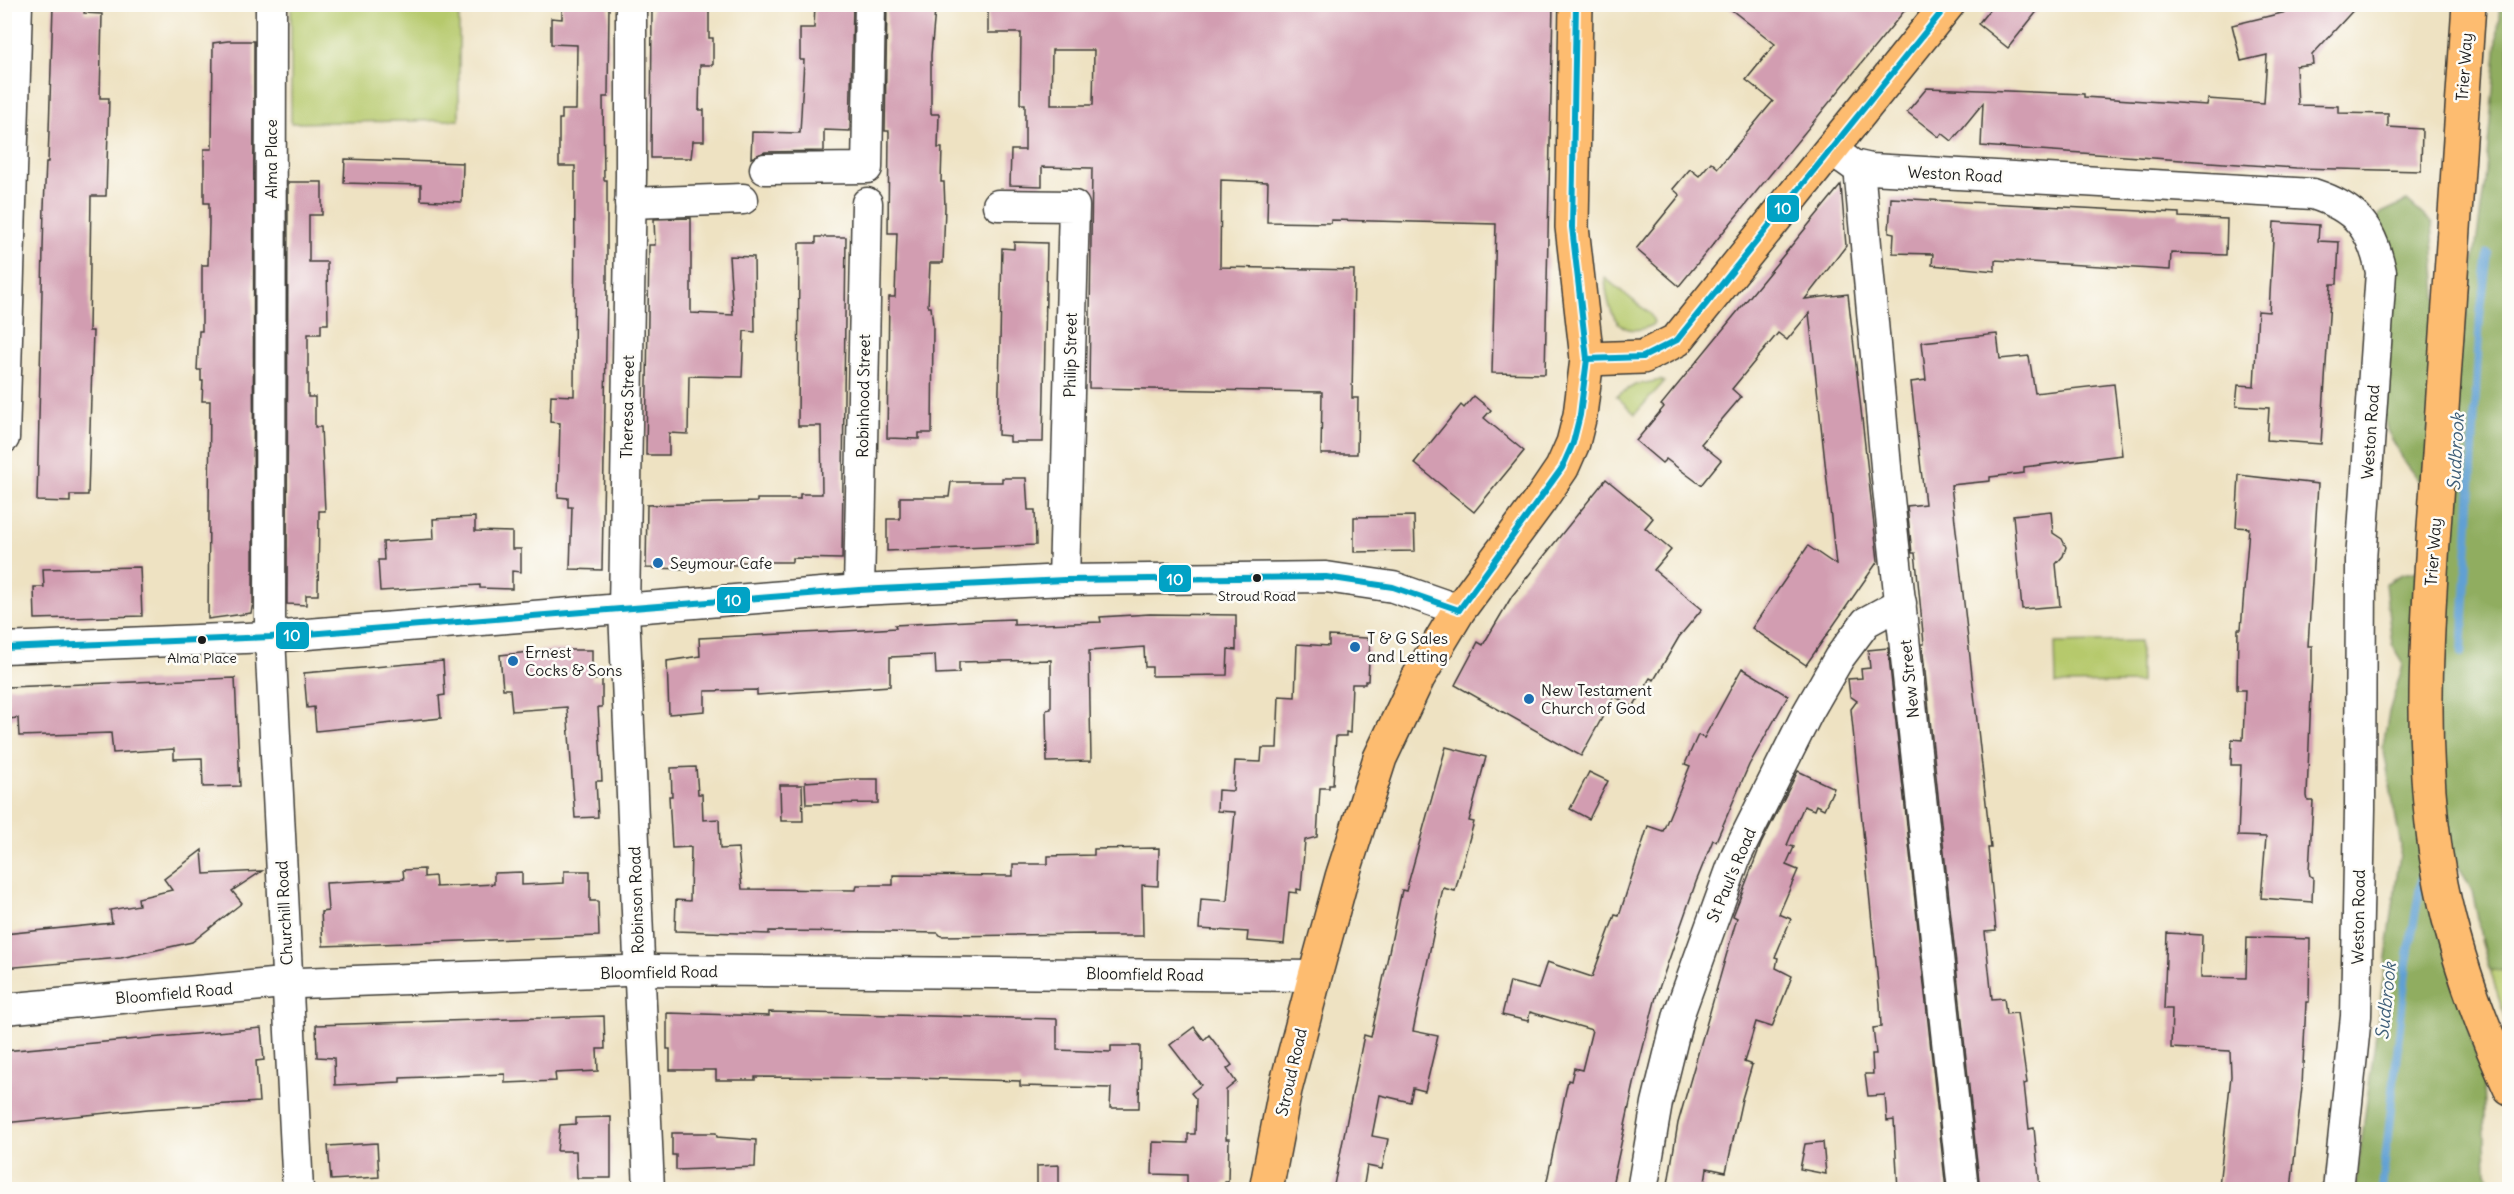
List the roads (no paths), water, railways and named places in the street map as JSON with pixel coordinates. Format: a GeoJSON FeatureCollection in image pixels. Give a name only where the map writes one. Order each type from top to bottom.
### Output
{"type":"FeatureCollection","features":[{"type":"Feature","properties":{"kind":"main road","name":"Stroud Road"},"geometry":{"type":"LineString","coordinates":[[1266,1190],[1285,1090],[1315,976],[1342,877],[1380,758],[1418,678],[1459,610],[1562,468],[1573,443],[1580,415],[1587,359],[1572,227],[1576,4]]}},
{"type":"Feature","properties":{"kind":"main road"},"geometry":{"type":"LineString","coordinates":[[1587,359],[1643,357],[1677,340],[1948,4]]}},
{"type":"Feature","properties":{"kind":"main road","name":"Trier Way"},"geometry":{"type":"LineString","coordinates":[[2469,4],[2427,657],[2428,783],[2441,883],[2456,946],[2474,1000],[2510,1088]]}},
{"type":"Feature","properties":{"kind":"street"},"geometry":{"type":"LineString","coordinates":[[4,438],[17,4]]}},
{"type":"Feature","properties":{"kind":"street","name":"Alma Place"},"geometry":{"type":"LineString","coordinates":[[270,637],[271,4]]}},
{"type":"Feature","properties":{"kind":"street","name":"Theresa Street"},"geometry":{"type":"LineString","coordinates":[[624,610],[631,4]]}},
{"type":"Feature","properties":{"kind":"street"},"geometry":{"type":"LineString","coordinates":[[765,168],[867,168],[870,4]]}},
{"type":"Feature","properties":{"kind":"street","name":"Weston Road"},"geometry":{"type":"LineString","coordinates":[[1832,150],[1859,167],[2313,194],[2338,202],[2354,213],[2377,250],[2381,272],[2361,560],[2356,1016],[2338,1190]]}},
{"type":"Feature","properties":{"kind":"street","name":"New Street"},"geometry":{"type":"LineString","coordinates":[[1859,167],[1901,603],[1963,1190]]}},
{"type":"Feature","properties":{"kind":"street"},"geometry":{"type":"LineString","coordinates":[[630,203],[743,199]]}},
{"type":"Feature","properties":{"kind":"street","name":"Robinhood Street"},"geometry":{"type":"LineString","coordinates":[[859,590],[867,203]]}},
{"type":"Feature","properties":{"kind":"street","name":"Philip Street"},"geometry":{"type":"LineString","coordinates":[[998,205],[1074,206],[1064,580]]}},
{"type":"Feature","properties":{"kind":"street"},"geometry":{"type":"LineString","coordinates":[[4,648],[270,637],[859,590],[1064,580],[1326,577],[1393,586],[1459,610]]}},
{"type":"Feature","properties":{"kind":"street","name":"St Paul's Road"},"geometry":{"type":"LineString","coordinates":[[1642,1190],[1657,1103],[1679,1014],[1736,856],[1839,658],[1866,622],[1901,603]]}},
{"type":"Feature","properties":{"kind":"street","name":"Robinson Road"},"geometry":{"type":"LineString","coordinates":[[624,610],[638,971],[650,1190]]}},
{"type":"Feature","properties":{"kind":"street","name":"Churchill Road"},"geometry":{"type":"LineString","coordinates":[[270,637],[298,1190]]}},
{"type":"Feature","properties":{"kind":"street","name":"Bloomfield Road"},"geometry":{"type":"LineString","coordinates":[[4,1009],[287,984],[638,971],[1315,976]]}},
{"type":"Feature","properties":{"kind":"waterway","name":"Sudbrook"},"geometry":{"type":"LineString","coordinates":[[2462,653],[2480,316],[2488,253]]}},
{"type":"Feature","properties":{"kind":"waterway","name":"Sudbrook"},"geometry":{"type":"LineString","coordinates":[[2382,1190],[2407,962],[2424,864]]}},
{"type":"Feature","properties":{"kind":"place","name":"Seymour Cafe"},"geometry":{"type":"Point","coordinates":[658,563]}},
{"type":"Feature","properties":{"kind":"place","name":"Stroud Road"},"geometry":{"type":"Point","coordinates":[1257,578]}},
{"type":"Feature","properties":{"kind":"place","name":"Alma Place"},"geometry":{"type":"Point","coordinates":[202,640]}},
{"type":"Feature","properties":{"kind":"place","name":"T & G Sales and Letting"},"geometry":{"type":"Point","coordinates":[1355,647]}},
{"type":"Feature","properties":{"kind":"place","name":"Ernest Cocks & Sons"},"geometry":{"type":"Point","coordinates":[513,661]}},
{"type":"Feature","properties":{"kind":"place","name":"New Testament Church of God"},"geometry":{"type":"Point","coordinates":[1529,699]}}]}
